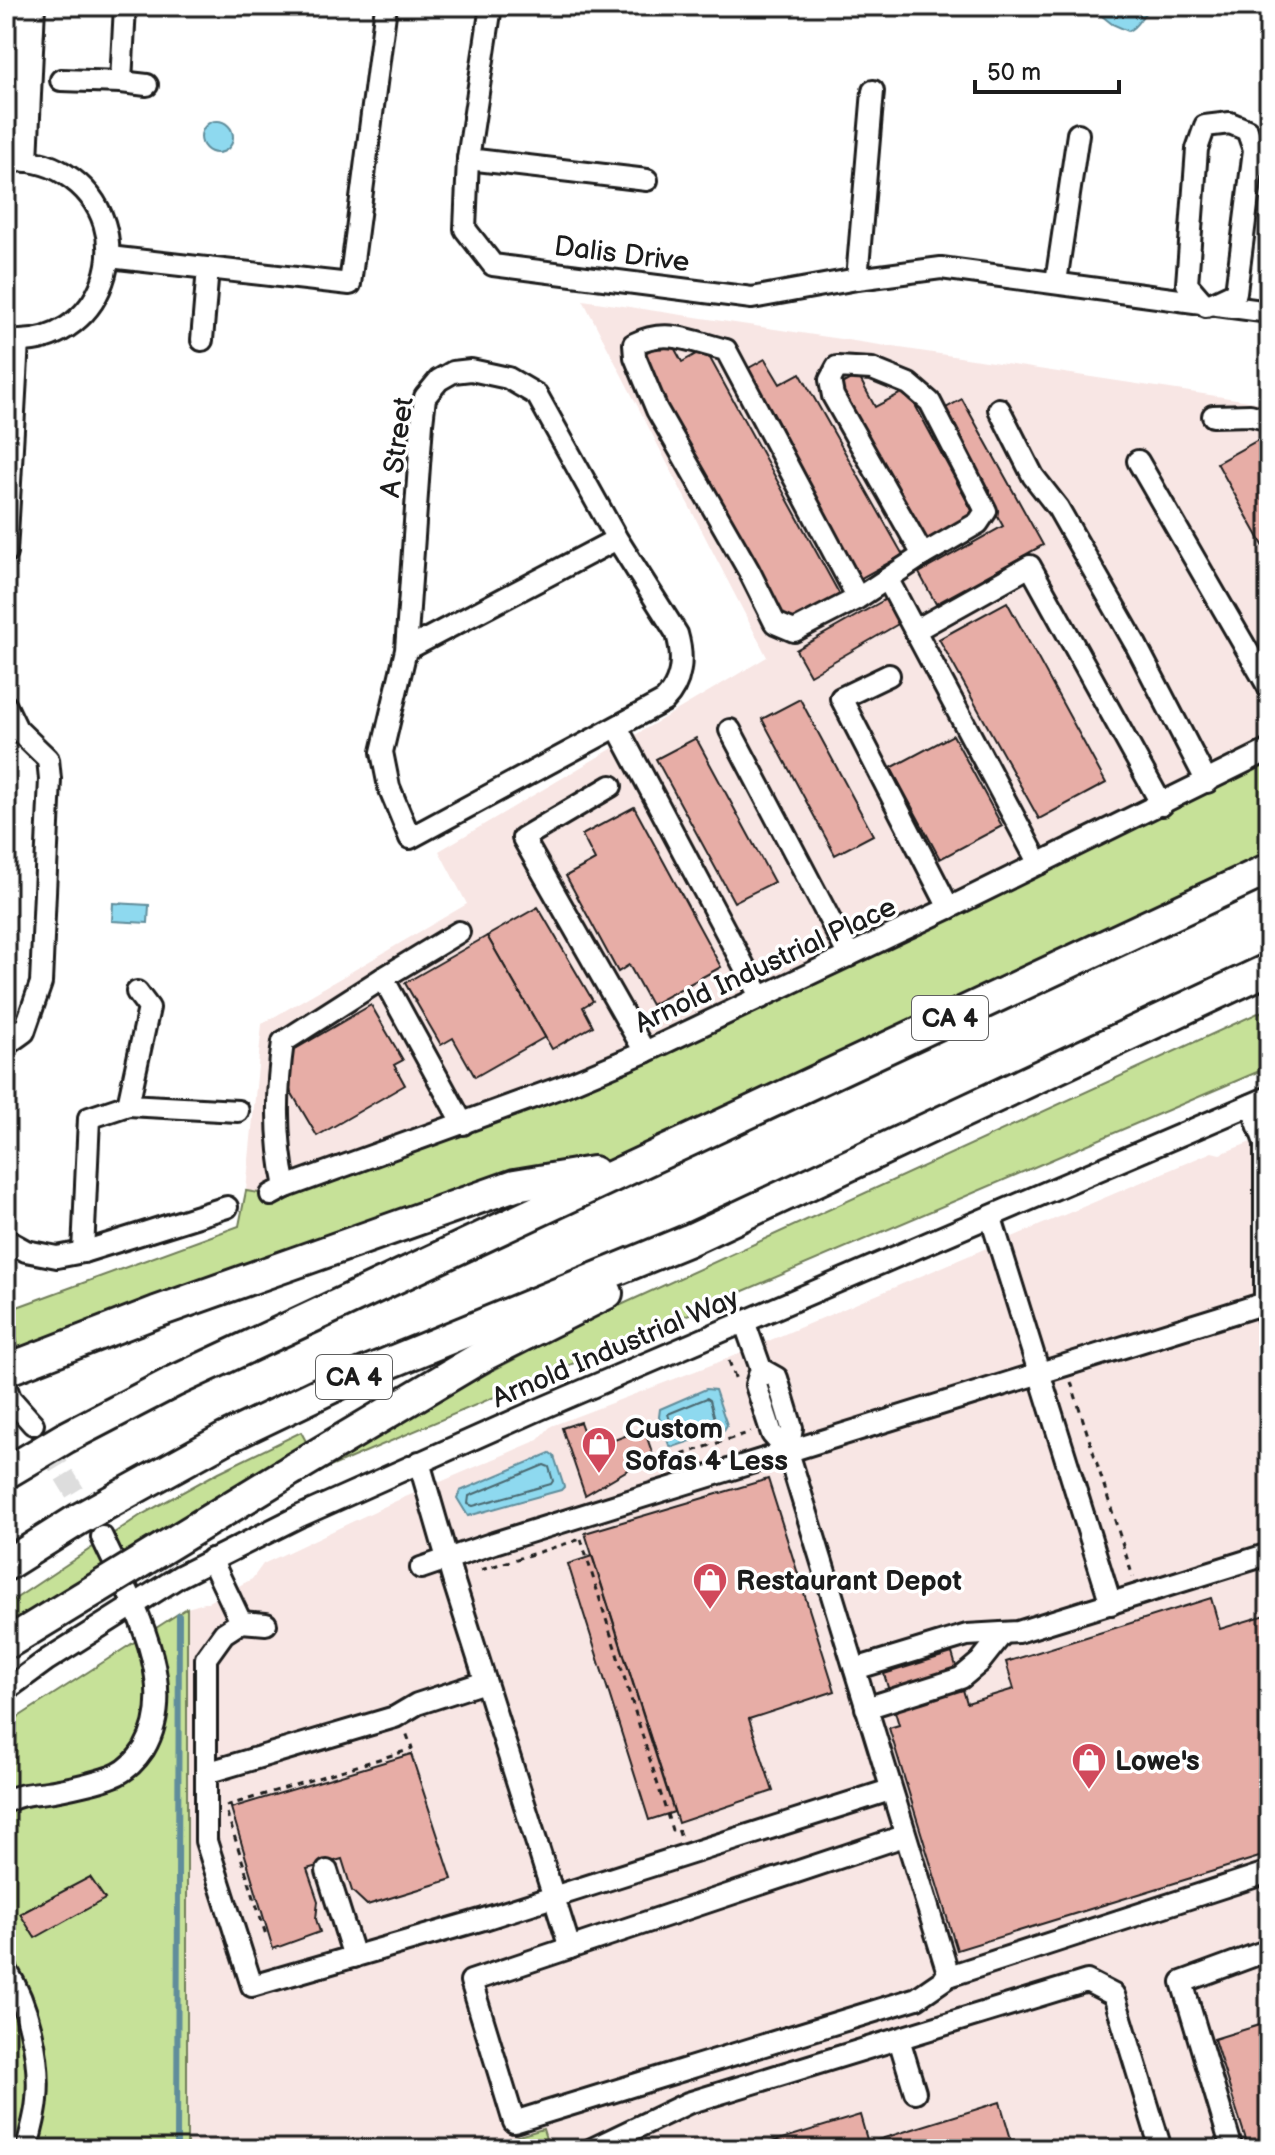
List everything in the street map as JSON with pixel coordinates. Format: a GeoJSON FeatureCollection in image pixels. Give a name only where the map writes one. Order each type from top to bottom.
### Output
{"type":"FeatureCollection","features":[{"type":"Feature","properties":{"kind":"highway","name":"CA 4"},"geometry":{"type":"LineString","coordinates":[[6,1473],[65,1438],[173,1382],[1269,869]]}},
{"type":"Feature","properties":{"kind":"highway","name":"CA 4"},"geometry":{"type":"LineString","coordinates":[[6,1568],[34,1547],[107,1503],[226,1438],[345,1381],[689,1240],[1269,969]]}},
{"type":"Feature","properties":{"kind":"highway"},"geometry":{"type":"LineString","coordinates":[[12,1374],[156,1312],[515,1185],[631,1166]]}},
{"type":"Feature","properties":{"kind":"highway"},"geometry":{"type":"LineString","coordinates":[[6,1644],[421,1390],[626,1283],[689,1240]]}},
{"type":"Feature","properties":{"kind":"street"},"geometry":{"type":"LineString","coordinates":[[14,161],[18,6]]}},
{"type":"Feature","properties":{"kind":"street"},"geometry":{"type":"LineString","coordinates":[[14,161],[34,6]]}},
{"type":"Feature","properties":{"kind":"street"},"geometry":{"type":"LineString","coordinates":[[121,82],[125,6]]}},
{"type":"Feature","properties":{"kind":"street"},"geometry":{"type":"LineString","coordinates":[[109,257],[350,284],[386,6]]}},
{"type":"Feature","properties":{"kind":"street","name":"Dalis Drive"},"geometry":{"type":"LineString","coordinates":[[491,6],[468,159],[465,229],[493,265],[752,298],[941,268],[1056,282],[1206,306],[1269,312]]}},
{"type":"Feature","properties":{"kind":"street"},"geometry":{"type":"LineString","coordinates":[[61,80],[147,85]]}},
{"type":"Feature","properties":{"kind":"street"},"geometry":{"type":"LineString","coordinates":[[857,279],[873,91]]}},
{"type":"Feature","properties":{"kind":"street"},"geometry":{"type":"LineString","coordinates":[[1230,123],[1247,130],[1254,150],[1236,292],[1206,306],[1187,284],[1197,149],[1205,126],[1230,123]]}},
{"type":"Feature","properties":{"kind":"street"},"geometry":{"type":"LineString","coordinates":[[1056,282],[1078,134]]}},
{"type":"Feature","properties":{"kind":"street"},"geometry":{"type":"LineString","coordinates":[[468,159],[647,180]]}},
{"type":"Feature","properties":{"kind":"street"},"geometry":{"type":"LineString","coordinates":[[6,553],[12,340],[45,337],[70,326],[90,307],[103,283],[109,257],[107,229],[96,203],[78,182],[54,167],[14,161]]}},
{"type":"Feature","properties":{"kind":"street"},"geometry":{"type":"LineString","coordinates":[[202,340],[208,268]]}},
{"type":"Feature","properties":{"kind":"street"},"geometry":{"type":"LineString","coordinates":[[858,598],[726,350],[686,336],[646,338],[634,344],[635,357],[657,410],[749,571],[775,623],[794,631],[858,598],[978,523],[986,511],[930,402],[909,384],[872,369],[837,367],[830,380],[833,396],[923,555]]}},
{"type":"Feature","properties":{"kind":"street","name":"A Street"},"geometry":{"type":"LineString","coordinates":[[471,370],[508,378],[537,395],[617,539],[677,634],[682,650],[675,690],[664,701],[410,838],[389,787],[382,752],[406,650],[425,397],[439,380],[453,372],[471,370]]}},
{"type":"Feature","properties":{"kind":"street"},"geometry":{"type":"LineString","coordinates":[[999,409],[1033,476],[1058,508],[1136,645],[1207,782]]}},
{"type":"Feature","properties":{"kind":"street"},"geometry":{"type":"LineString","coordinates":[[1213,416],[1250,415],[1269,420]]}},
{"type":"Feature","properties":{"kind":"street"},"geometry":{"type":"LineString","coordinates":[[1138,461],[1269,688]]}},
{"type":"Feature","properties":{"kind":"street"},"geometry":{"type":"LineString","coordinates":[[406,650],[617,539]]}},
{"type":"Feature","properties":{"kind":"street"},"geometry":{"type":"LineString","coordinates":[[916,630],[1030,566],[1162,805]]}},
{"type":"Feature","properties":{"kind":"street"},"geometry":{"type":"LineString","coordinates":[[888,580],[1039,864]]}},
{"type":"Feature","properties":{"kind":"street"},"geometry":{"type":"LineString","coordinates":[[889,675],[841,698],[949,908]]}},
{"type":"Feature","properties":{"kind":"street"},"geometry":{"type":"LineString","coordinates":[[6,706],[17,729],[48,759],[50,779],[41,983],[24,1032],[6,1045]]}},
{"type":"Feature","properties":{"kind":"street"},"geometry":{"type":"LineString","coordinates":[[617,727],[761,998]]}},
{"type":"Feature","properties":{"kind":"street"},"geometry":{"type":"LineString","coordinates":[[730,730],[849,956]]}},
{"type":"Feature","properties":{"kind":"street","name":"Arnold Industrial Place"},"geometry":{"type":"LineString","coordinates":[[383,978],[283,1042],[276,1088],[279,1191],[564,1086],[645,1052],[1162,805],[1269,750]]}},
{"type":"Feature","properties":{"kind":"street"},"geometry":{"type":"LineString","coordinates":[[611,786],[523,838],[645,1052]]}},
{"type":"Feature","properties":{"kind":"street"},"geometry":{"type":"LineString","coordinates":[[459,932],[383,978],[463,1124]]}},
{"type":"Feature","properties":{"kind":"street"},"geometry":{"type":"LineString","coordinates":[[128,1105],[149,1008],[137,992]]}},
{"type":"Feature","properties":{"kind":"street"},"geometry":{"type":"LineString","coordinates":[[421,1568],[1039,1372],[1267,1313],[1265,1143],[1260,1101]]}},
{"type":"Feature","properties":{"kind":"street","name":"Arnold Industrial Way"},"geometry":{"type":"LineString","coordinates":[[6,1690],[47,1660],[211,1559],[419,1462],[1260,1101]]}},
{"type":"Feature","properties":{"kind":"street"},"geometry":{"type":"LineString","coordinates":[[83,1252],[89,1118],[128,1105],[238,1111]]}},
{"type":"Feature","properties":{"kind":"street"},"geometry":{"type":"LineString","coordinates":[[7,1242],[26,1251],[57,1257],[83,1252],[227,1207]]}},
{"type":"Feature","properties":{"kind":"street"},"geometry":{"type":"LineString","coordinates":[[991,1218],[1111,1604]]}},
{"type":"Feature","properties":{"kind":"street"},"geometry":{"type":"LineString","coordinates":[[744,1321],[761,1369],[756,1385],[772,1434],[788,1452],[949,1976]]}},
{"type":"Feature","properties":{"kind":"street"},"geometry":{"type":"LineString","coordinates":[[12,1374],[10,1398],[33,1424]]}},
{"type":"Feature","properties":{"kind":"street"},"geometry":{"type":"LineString","coordinates":[[419,1462],[570,1948]]}},
{"type":"Feature","properties":{"kind":"street"},"geometry":{"type":"LineString","coordinates":[[6,1802],[13,1797],[52,1791],[118,1774],[139,1757],[155,1731],[160,1701],[155,1667],[134,1605],[102,1537]]}},
{"type":"Feature","properties":{"kind":"street"},"geometry":{"type":"LineString","coordinates":[[855,1669],[958,1637],[1018,1632],[1269,1554]]}},
{"type":"Feature","properties":{"kind":"street"},"geometry":{"type":"LineString","coordinates":[[211,1559],[241,1622]]}},
{"type":"Feature","properties":{"kind":"street"},"geometry":{"type":"LineString","coordinates":[[266,1624],[241,1622],[224,1633],[206,1658],[206,1841],[252,1986],[484,1919],[890,1790]]}},
{"type":"Feature","properties":{"kind":"street"},"geometry":{"type":"LineString","coordinates":[[866,1708],[961,1678],[980,1662],[1003,1633]]}},
{"type":"Feature","properties":{"kind":"street"},"geometry":{"type":"LineString","coordinates":[[206,1773],[395,1717],[417,1704],[485,1682]]}},
{"type":"Feature","properties":{"kind":"street"},"geometry":{"type":"LineString","coordinates":[[904,1836],[471,1981],[514,2122],[917,1998],[949,1976],[1269,1872]]}},
{"type":"Feature","properties":{"kind":"street"},"geometry":{"type":"LineString","coordinates":[[327,1871],[354,1957]]}},
{"type":"Feature","properties":{"kind":"street"},"geometry":{"type":"LineString","coordinates":[[1232,2149],[1182,1982],[1269,1950]]}},
{"type":"Feature","properties":{"kind":"street"},"geometry":{"type":"LineString","coordinates":[[6,1969],[18,1988],[35,2052],[38,2100],[27,2149]]}},
{"type":"Feature","properties":{"kind":"street"},"geometry":{"type":"LineString","coordinates":[[592,2149],[688,2103],[1087,1981],[1114,1995],[1161,2149]]}},
{"type":"Feature","properties":{"kind":"street"},"geometry":{"type":"LineString","coordinates":[[899,2039],[915,2092]]}},
{"type":"Feature","properties":{"kind":"path"},"geometry":{"type":"LineString","coordinates":[[1070,1381],[1139,1595]]}},
{"type":"Feature","properties":{"kind":"path"},"geometry":{"type":"LineString","coordinates":[[581,1539],[672,1830],[678,1829],[686,1855]]}},
{"type":"Feature","properties":{"kind":"path"},"geometry":{"type":"LineString","coordinates":[[266,1935],[225,1806],[412,1749],[406,1732]]}},
{"type":"Feature","properties":{"kind":"shaded area"},"geometry":{"type":"Polygon","coordinates":[[[583,300],[1269,404],[1269,750],[761,998],[271,1195],[246,1191],[262,1024],[467,904],[439,851],[767,657],[583,300]]]}},
{"type":"Feature","properties":{"kind":"shaded area"},"geometry":{"type":"Polygon","coordinates":[[[1269,1135],[1269,2149],[549,2149],[542,2129],[473,2149],[187,2149],[187,1608],[208,1602],[252,1579],[263,1564],[396,1501],[538,1440],[551,1426],[719,1362],[1212,1152],[1220,1154],[1269,1135]]]}},
{"type":"Feature","properties":{"kind":"green space"},"geometry":{"type":"Polygon","coordinates":[[[1269,750],[1269,875],[631,1166],[515,1185],[23,1365],[9,1310],[239,1226],[246,1191],[271,1195],[564,1086],[1269,750]]]}},
{"type":"Feature","properties":{"kind":"green space"},"geometry":{"type":"Polygon","coordinates":[[[1269,1008],[1269,1067],[316,1473],[447,1395],[586,1321],[1269,1008]]]}},
{"type":"Feature","properties":{"kind":"green space"},"geometry":{"type":"Polygon","coordinates":[[[301,1432],[309,1447],[288,1461],[301,1482],[172,1553],[6,1655],[6,1605],[141,1515],[301,1432]]]}},
{"type":"Feature","properties":{"kind":"green space"},"geometry":{"type":"Polygon","coordinates":[[[187,1608],[187,2149],[6,2149],[6,1725],[187,1608]]]}},
{"type":"Feature","properties":{"kind":"green space"},"geometry":{"type":"Polygon","coordinates":[[[543,2129],[549,2149],[473,2149],[543,2129]]]}},
{"type":"Feature","properties":{"kind":"water"},"geometry":{"type":"Polygon","coordinates":[[[1061,6],[1153,6],[1128,31],[1112,24],[1092,8],[1076,13],[1061,6]]]}},
{"type":"Feature","properties":{"kind":"water"},"geometry":{"type":"Polygon","coordinates":[[[217,121],[228,126],[233,137],[228,148],[217,153],[206,148],[201,137],[206,126],[217,121]]]}},
{"type":"Feature","properties":{"kind":"water"},"geometry":{"type":"Polygon","coordinates":[[[113,903],[149,905],[148,923],[112,921],[113,903]]]}},
{"type":"Feature","properties":{"kind":"water"},"geometry":{"type":"Polygon","coordinates":[[[706,1389],[715,1390],[727,1425],[724,1430],[673,1447],[669,1445],[659,1417],[660,1409],[706,1389]]]}},
{"type":"Feature","properties":{"kind":"water"},"geometry":{"type":"Polygon","coordinates":[[[550,1453],[554,1456],[564,1487],[561,1490],[468,1516],[457,1498],[460,1491],[550,1453]]]}},
{"type":"Feature","properties":{"kind":"building"},"geometry":{"type":"Polygon","coordinates":[[[670,340],[682,362],[705,349],[841,597],[787,626],[639,356],[670,340]]]}},
{"type":"Feature","properties":{"kind":"building"},"geometry":{"type":"Polygon","coordinates":[[[765,359],[780,384],[800,373],[903,555],[856,581],[740,373],[765,359]]]}},
{"type":"Feature","properties":{"kind":"building"},"geometry":{"type":"Polygon","coordinates":[[[858,375],[875,407],[907,390],[974,514],[920,543],[835,388],[858,375]]]}},
{"type":"Feature","properties":{"kind":"building"},"geometry":{"type":"Polygon","coordinates":[[[962,399],[1043,545],[936,604],[919,573],[1003,526],[939,412],[962,399]]]}},
{"type":"Feature","properties":{"kind":"building"},"geometry":{"type":"Polygon","coordinates":[[[1269,434],[1269,556],[1217,463],[1269,434]]]}},
{"type":"Feature","properties":{"kind":"building"},"geometry":{"type":"Polygon","coordinates":[[[886,599],[900,623],[810,675],[796,650],[886,599]]]}},
{"type":"Feature","properties":{"kind":"building"},"geometry":{"type":"Polygon","coordinates":[[[1007,602],[1106,783],[1039,819],[939,639],[1007,602]]]}},
{"type":"Feature","properties":{"kind":"building"},"geometry":{"type":"Polygon","coordinates":[[[800,699],[873,835],[835,855],[762,719],[800,699]]]}},
{"type":"Feature","properties":{"kind":"building"},"geometry":{"type":"Polygon","coordinates":[[[953,735],[1002,826],[940,859],[891,768],[953,735]]]}},
{"type":"Feature","properties":{"kind":"building"},"geometry":{"type":"Polygon","coordinates":[[[696,738],[774,882],[734,902],[656,759],[696,738]]]}},
{"type":"Feature","properties":{"kind":"building"},"geometry":{"type":"Polygon","coordinates":[[[634,807],[721,967],[651,1005],[629,965],[618,972],[566,876],[595,860],[582,835],[634,807]]]}},
{"type":"Feature","properties":{"kind":"building"},"geometry":{"type":"Polygon","coordinates":[[[538,907],[593,1001],[583,1007],[593,1026],[552,1049],[487,936],[538,907]]]}},
{"type":"Feature","properties":{"kind":"building"},"geometry":{"type":"Polygon","coordinates":[[[487,936],[545,1037],[475,1077],[453,1038],[441,1045],[405,983],[487,936]]]}},
{"type":"Feature","properties":{"kind":"building"},"geometry":{"type":"Polygon","coordinates":[[[371,1005],[403,1060],[394,1065],[405,1085],[317,1136],[287,1085],[292,1051],[371,1005]]]}},
{"type":"Feature","properties":{"kind":"building","name":"Custom Sofas 4 Less"},"geometry":{"type":"Polygon","coordinates":[[[580,1422],[590,1449],[644,1429],[653,1455],[585,1495],[562,1428],[580,1422]]]}},
{"type":"Feature","properties":{"kind":"building","name":"Restaurant Depot"},"geometry":{"type":"Polygon","coordinates":[[[768,1479],[835,1691],[749,1719],[773,1791],[678,1823],[585,1533],[768,1479]]]}},
{"type":"Feature","properties":{"kind":"building"},"geometry":{"type":"Polygon","coordinates":[[[592,1556],[674,1812],[649,1820],[568,1564],[592,1556]]]}},
{"type":"Feature","properties":{"kind":"building","name":"Lowe's"},"geometry":{"type":"Polygon","coordinates":[[[1211,1598],[1220,1629],[1269,1614],[1269,1854],[957,1950],[889,1728],[899,1725],[884,1674],[952,1653],[967,1703],[1014,1689],[1006,1662],[1211,1598]]]}},
{"type":"Feature","properties":{"kind":"building"},"geometry":{"type":"Polygon","coordinates":[[[411,1754],[452,1879],[367,1905],[352,1891],[342,1859],[307,1869],[318,1901],[316,1919],[320,1932],[273,1949],[231,1808],[411,1754]]]}},
{"type":"Feature","properties":{"kind":"building"},"geometry":{"type":"Polygon","coordinates":[[[90,1877],[105,1899],[35,1938],[20,1914],[90,1877]]]}},
{"type":"Feature","properties":{"kind":"building"},"geometry":{"type":"Polygon","coordinates":[[[1269,2022],[1269,2149],[1249,2149],[1214,2039],[1269,2022]]]}},
{"type":"Feature","properties":{"kind":"building"},"geometry":{"type":"Polygon","coordinates":[[[1000,2102],[1014,2149],[749,2149],[860,2115],[868,2143],[1000,2102]]]}},
{"type":"Feature","properties":{"kind":"waterway"},"geometry":{"type":"LineString","coordinates":[[177,2149],[179,1616]]}},
{"type":"Feature","properties":{"kind":"tunnel"},"geometry":{"type":"LineString","coordinates":[[33,1424],[102,1537]]}},
{"type":"Feature","properties":{"kind":"place","name":"Custom Sofas 4 Less"},"geometry":{"type":"Point","coordinates":[599,1475]}},
{"type":"Feature","properties":{"kind":"place","name":"Restaurant Depot"},"geometry":{"type":"Point","coordinates":[710,1611]}},
{"type":"Feature","properties":{"kind":"place","name":"Lowe's"},"geometry":{"type":"Point","coordinates":[1089,1791]}}]}
